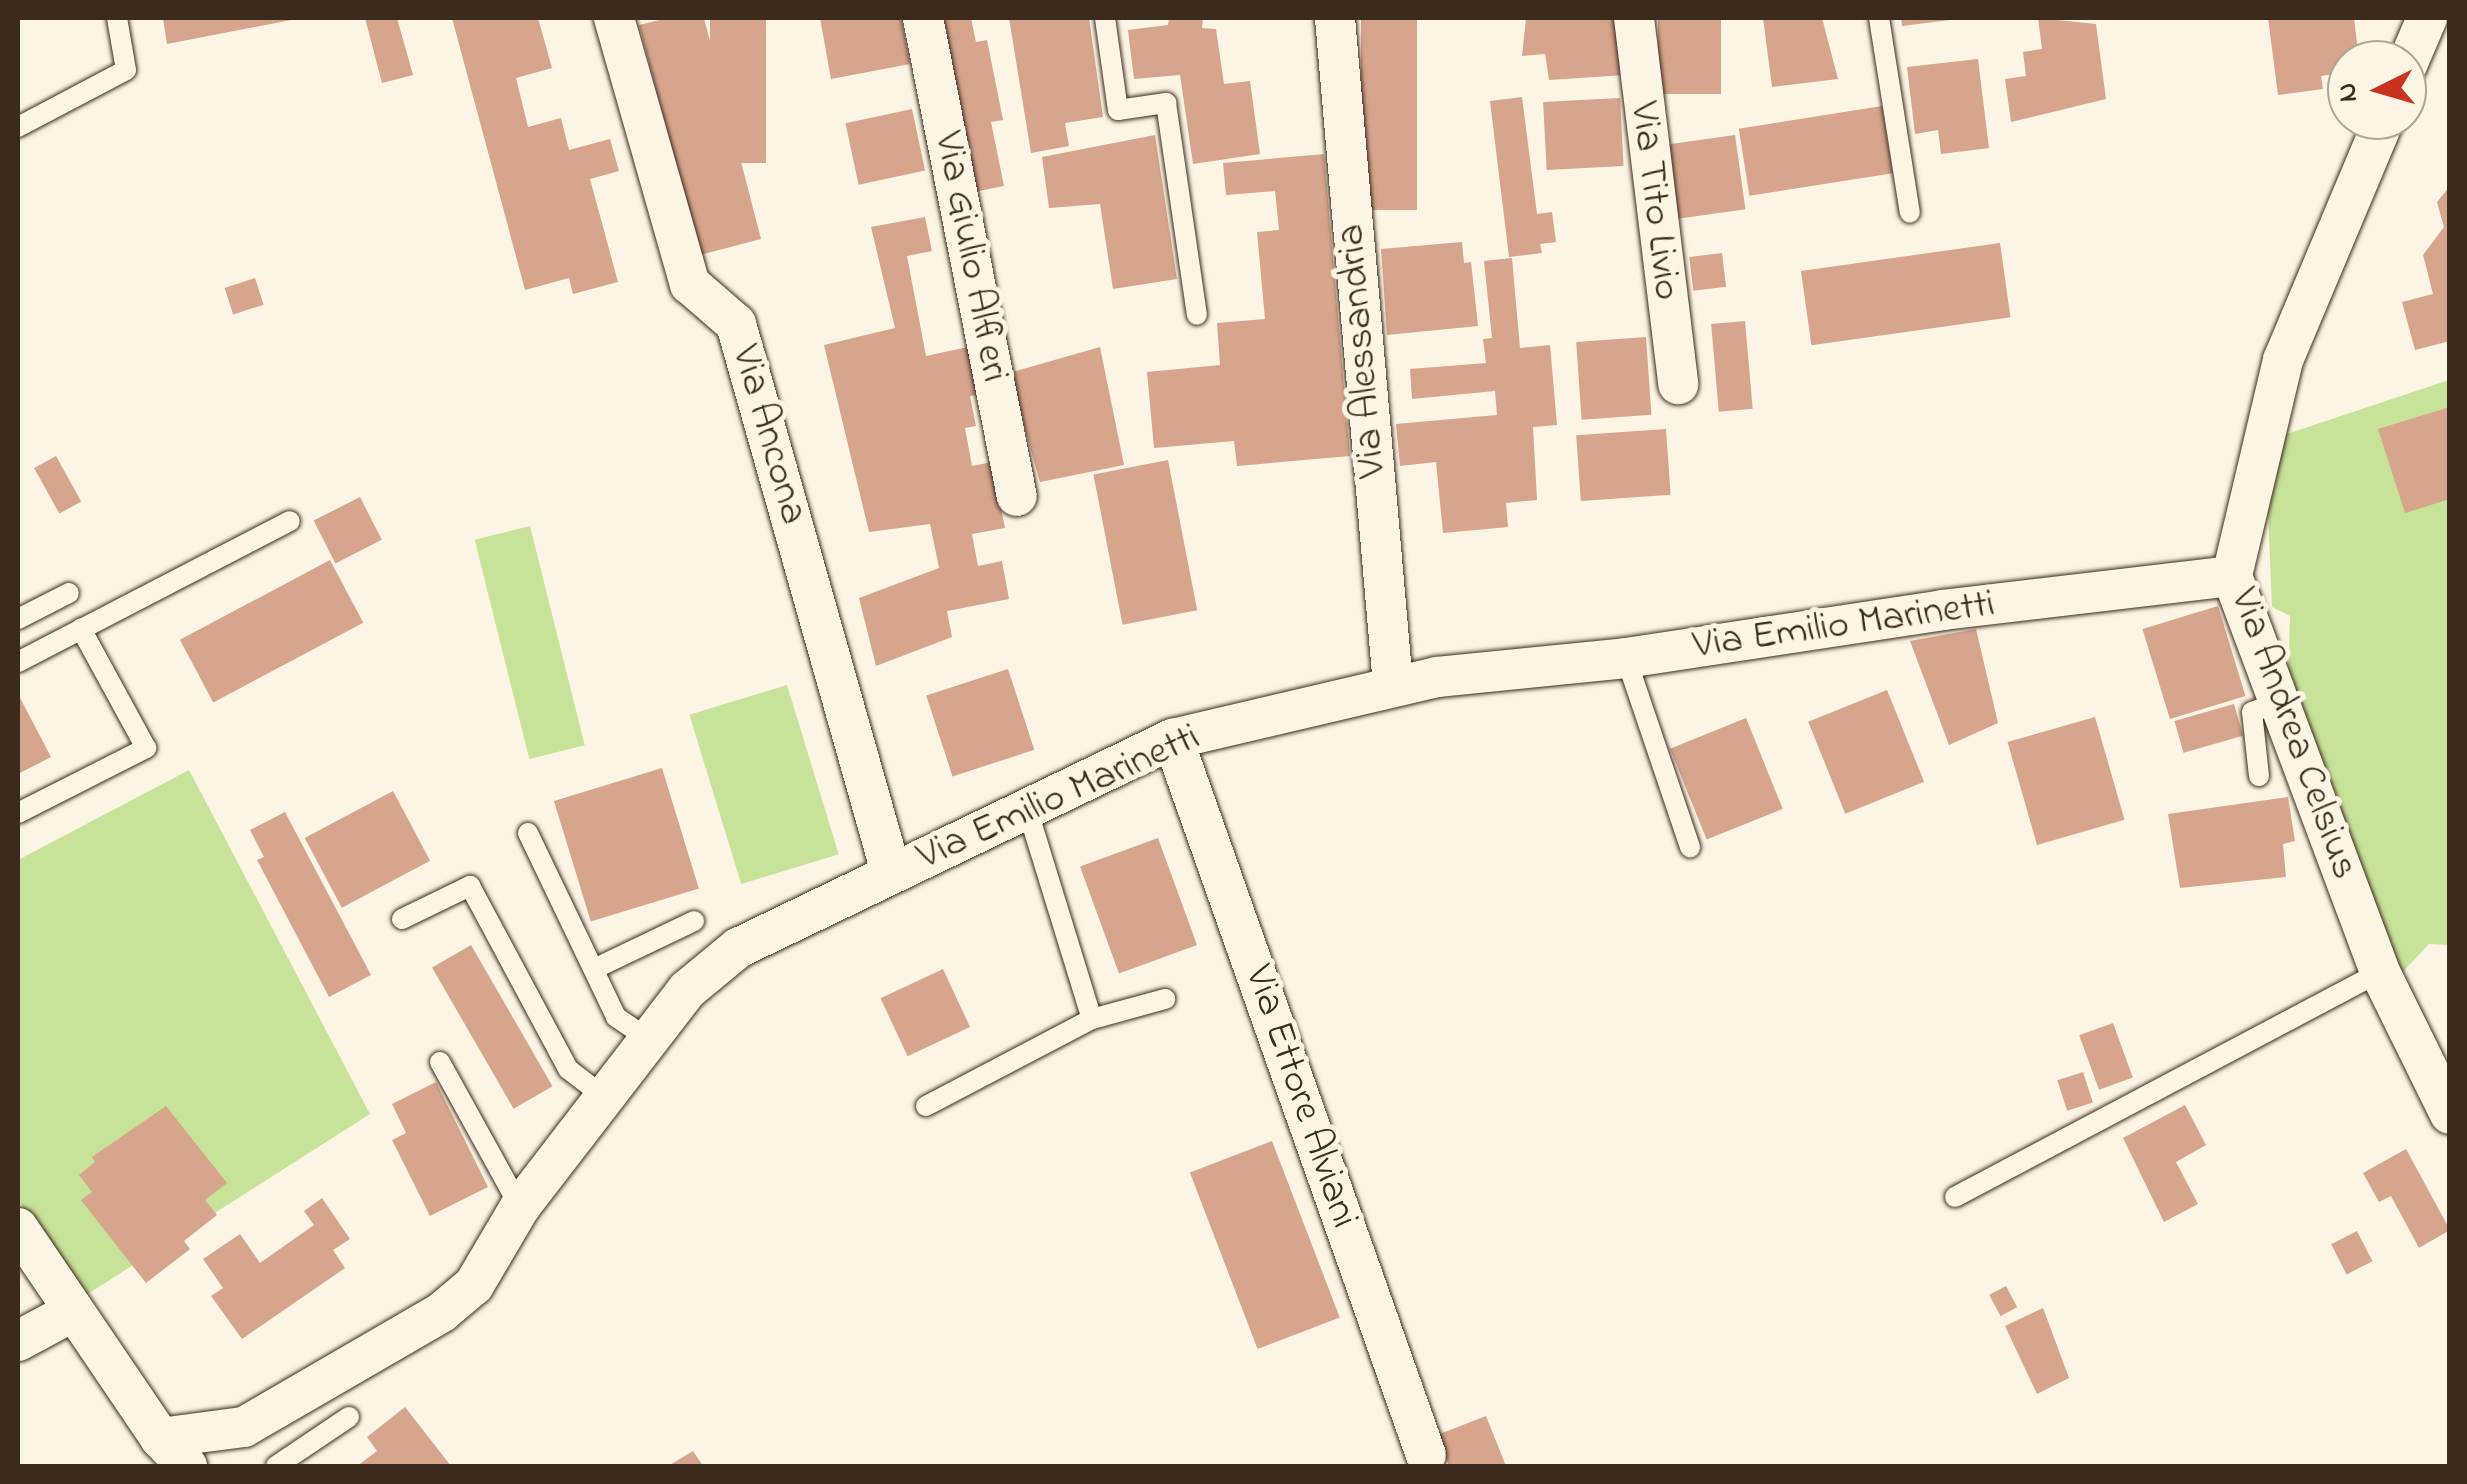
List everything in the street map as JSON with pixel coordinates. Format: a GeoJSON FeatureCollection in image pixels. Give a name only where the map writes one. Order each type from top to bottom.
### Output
{"type":"FeatureCollection","features":[{"type":"Feature","properties":{"kind":"street","name":"Via Ancona"},"geometry":{"type":"LineString","coordinates":[[614,18],[690,284],[736,324],[891,872]]}},
{"type":"Feature","properties":{"kind":"street","name":"Via Giulio Alfieri"},"geometry":{"type":"LineString","coordinates":[[923,18],[1017,496]]}},
{"type":"Feature","properties":{"kind":"street","name":"Via Alessandria"},"geometry":{"type":"LineString","coordinates":[[1335,18],[1393,685]]}},
{"type":"Feature","properties":{"kind":"street","name":"Via Tito Livio"},"geometry":{"type":"LineString","coordinates":[[1634,18],[1678,384]]}},
{"type":"Feature","properties":{"kind":"street","name":"Via Andrea Celsius"},"geometry":{"type":"LineString","coordinates":[[2376,140],[2283,360],[2232,576],[2380,972],[2450,1114]]}},
{"type":"Feature","properties":{"kind":"street","name":"Via Emilio Marinetti"},"geometry":{"type":"LineString","coordinates":[[173,1452],[244,1427],[442,1312],[474,1284],[520,1207],[603,1096],[687,990],[738,948],[1026,805],[1173,739],[1393,685],[1626,658],[1942,610],[2232,576]]}},
{"type":"Feature","properties":{"kind":"street","name":"Via Ettore Alviani"},"geometry":{"type":"LineString","coordinates":[[1173,739],[1426,1455]]}},
{"type":"Feature","properties":{"kind":"street"},"geometry":{"type":"LineString","coordinates":[[18,1228],[72,1312],[173,1452]]}},
{"type":"Feature","properties":{"kind":"street"},"geometry":{"type":"LineString","coordinates":[[18,1341],[72,1312]]}},
{"type":"Feature","properties":{"kind":"lane"},"geometry":{"type":"LineString","coordinates":[[18,128],[126,70],[117,18]]}},
{"type":"Feature","properties":{"kind":"lane"},"geometry":{"type":"LineString","coordinates":[[1105,18],[1118,110],[1166,103],[1196,315]]}},
{"type":"Feature","properties":{"kind":"lane"},"geometry":{"type":"LineString","coordinates":[[1879,18],[1910,213]]}},
{"type":"Feature","properties":{"kind":"lane"},"geometry":{"type":"LineString","coordinates":[[18,662],[290,521]]}},
{"type":"Feature","properties":{"kind":"lane"},"geometry":{"type":"LineString","coordinates":[[18,620],[69,593]]}},
{"type":"Feature","properties":{"kind":"lane"},"geometry":{"type":"LineString","coordinates":[[18,813],[146,748],[81,629]]}},
{"type":"Feature","properties":{"kind":"lane"},"geometry":{"type":"LineString","coordinates":[[1626,658],[1690,847]]}},
{"type":"Feature","properties":{"kind":"lane"},"geometry":{"type":"LineString","coordinates":[[2259,776],[2252,712],[2279,702]]}},
{"type":"Feature","properties":{"kind":"lane"},"geometry":{"type":"LineString","coordinates":[[1026,805],[1092,1019]]}},
{"type":"Feature","properties":{"kind":"lane"},"geometry":{"type":"LineString","coordinates":[[528,833],[616,1017],[648,1039]]}},
{"type":"Feature","properties":{"kind":"lane"},"geometry":{"type":"LineString","coordinates":[[402,920],[470,886],[568,1069],[603,1096]]}},
{"type":"Feature","properties":{"kind":"lane"},"geometry":{"type":"LineString","coordinates":[[594,969],[694,921]]}},
{"type":"Feature","properties":{"kind":"lane"},"geometry":{"type":"LineString","coordinates":[[1956,1197],[2380,972]]}},
{"type":"Feature","properties":{"kind":"lane"},"geometry":{"type":"LineString","coordinates":[[926,1106],[1092,1019],[1165,998]]}},
{"type":"Feature","properties":{"kind":"lane"},"geometry":{"type":"LineString","coordinates":[[440,1062],[520,1207]]}},
{"type":"Feature","properties":{"kind":"lane"},"geometry":{"type":"LineString","coordinates":[[276,1466],[349,1417]]}},
{"type":"Feature","properties":{"kind":"green space"},"geometry":{"type":"Polygon","coordinates":[[[2449,380],[2449,945],[2429,944],[2395,980],[2288,682],[2290,616],[2272,607],[2267,486],[2281,436],[2449,380]]]}},
{"type":"Feature","properties":{"kind":"green space"},"geometry":{"type":"Polygon","coordinates":[[[530,526],[585,745],[529,759],[475,540],[530,526]]]}},
{"type":"Feature","properties":{"kind":"green space"},"geometry":{"type":"Polygon","coordinates":[[[787,685],[839,854],[741,884],[689,715],[787,685]]]}},
{"type":"Feature","properties":{"kind":"green space"},"geometry":{"type":"Polygon","coordinates":[[[189,770],[370,1114],[83,1297],[18,1200],[18,860],[189,770]]]}},
{"type":"Feature","properties":{"kind":"building"},"geometry":{"type":"Polygon","coordinates":[[[163,18],[296,18],[296,19],[167,44],[163,18]]]}},
{"type":"Feature","properties":{"kind":"building"},"geometry":{"type":"Polygon","coordinates":[[[365,18],[397,18],[413,75],[382,83],[365,18]]]}},
{"type":"Feature","properties":{"kind":"building"},"geometry":{"type":"Polygon","coordinates":[[[452,18],[538,18],[552,68],[516,78],[528,127],[561,118],[569,150],[610,139],[619,171],[590,179],[618,282],[573,294],[569,278],[525,290],[452,18]]]}},
{"type":"Feature","properties":{"kind":"building"},"geometry":{"type":"Polygon","coordinates":[[[668,18],[704,18],[761,239],[700,255],[639,25],[668,18]]]}},
{"type":"Feature","properties":{"kind":"building"},"geometry":{"type":"Polygon","coordinates":[[[710,18],[766,18],[766,163],[710,163],[710,18]]]}},
{"type":"Feature","properties":{"kind":"building"},"geometry":{"type":"Polygon","coordinates":[[[820,18],[901,18],[910,64],[831,79],[820,18]]]}},
{"type":"Feature","properties":{"kind":"building"},"geometry":{"type":"Polygon","coordinates":[[[940,18],[971,18],[976,42],[987,40],[1003,120],[991,122],[1004,186],[974,192],[940,18]]]}},
{"type":"Feature","properties":{"kind":"building"},"geometry":{"type":"Polygon","coordinates":[[[1009,18],[1089,18],[1103,117],[1065,123],[1069,146],[1031,153],[1009,18]]]}},
{"type":"Feature","properties":{"kind":"building"},"geometry":{"type":"Polygon","coordinates":[[[1169,18],[1203,18],[1202,28],[1216,29],[1224,84],[1250,81],[1260,154],[1193,164],[1180,75],[1134,79],[1128,30],[1168,25],[1169,18]]]}},
{"type":"Feature","properties":{"kind":"building"},"geometry":{"type":"Polygon","coordinates":[[[1361,18],[1417,18],[1417,210],[1361,210],[1361,18]]]}},
{"type":"Feature","properties":{"kind":"building"},"geometry":{"type":"Polygon","coordinates":[[[1526,18],[1621,19],[1625,75],[1549,80],[1545,54],[1522,56],[1526,18]]]}},
{"type":"Feature","properties":{"kind":"building"},"geometry":{"type":"Polygon","coordinates":[[[1658,18],[1721,18],[1721,94],[1658,94],[1658,18]]]}},
{"type":"Feature","properties":{"kind":"building"},"geometry":{"type":"Polygon","coordinates":[[[1763,18],[1822,18],[1838,79],[1772,87],[1763,18]]]}},
{"type":"Feature","properties":{"kind":"building"},"geometry":{"type":"Polygon","coordinates":[[[1901,18],[1950,18],[1950,20],[1902,26],[1901,18]]]}},
{"type":"Feature","properties":{"kind":"building"},"geometry":{"type":"Polygon","coordinates":[[[2038,18],[2096,24],[2106,99],[2011,122],[2005,79],[2026,76],[2023,52],[2042,49],[2038,18]]]}},
{"type":"Feature","properties":{"kind":"building"},"geometry":{"type":"Polygon","coordinates":[[[2268,18],[2354,18],[2357,40],[2327,40],[2327,75],[2321,76],[2323,89],[2278,95],[2268,18]]]}},
{"type":"Feature","properties":{"kind":"building"},"geometry":{"type":"Polygon","coordinates":[[[1978,59],[1989,148],[1941,154],[1938,130],[1915,134],[1907,67],[1978,59]]]}},
{"type":"Feature","properties":{"kind":"building"},"geometry":{"type":"Polygon","coordinates":[[[1522,97],[1537,214],[1552,212],[1556,242],[1540,244],[1542,253],[1509,257],[1490,101],[1522,97]]]}},
{"type":"Feature","properties":{"kind":"building"},"geometry":{"type":"Polygon","coordinates":[[[1620,98],[1624,166],[1547,170],[1543,102],[1620,98]]]}},
{"type":"Feature","properties":{"kind":"building"},"geometry":{"type":"Polygon","coordinates":[[[1882,106],[1893,173],[1749,196],[1739,129],[1882,106]]]}},
{"type":"Feature","properties":{"kind":"building"},"geometry":{"type":"Polygon","coordinates":[[[912,109],[925,171],[859,185],[845,123],[912,109]]]}},
{"type":"Feature","properties":{"kind":"building"},"geometry":{"type":"Polygon","coordinates":[[[1155,135],[1177,279],[1113,289],[1100,204],[1049,208],[1042,157],[1155,135]]]}},
{"type":"Feature","properties":{"kind":"building"},"geometry":{"type":"Polygon","coordinates":[[[1735,135],[1745,209],[1667,220],[1657,146],[1735,135]]]}},
{"type":"Feature","properties":{"kind":"building"},"geometry":{"type":"Polygon","coordinates":[[[1324,154],[1350,456],[1237,466],[1234,441],[1154,448],[1147,372],[1220,365],[1217,323],[1265,319],[1257,232],[1279,230],[1275,191],[1226,195],[1223,163],[1324,154]]]}},
{"type":"Feature","properties":{"kind":"building"},"geometry":{"type":"Polygon","coordinates":[[[2450,186],[2450,341],[2415,350],[2402,302],[2433,294],[2423,255],[2444,227],[2437,202],[2450,186]]]}},
{"type":"Feature","properties":{"kind":"building"},"geometry":{"type":"Polygon","coordinates":[[[925,217],[932,251],[907,256],[926,356],[968,347],[977,395],[970,396],[976,426],[965,428],[972,466],[992,462],[1005,528],[972,534],[978,566],[1002,561],[1009,599],[947,611],[952,637],[876,666],[859,598],[939,568],[930,524],[869,532],[824,345],[895,328],[871,227],[925,217]]]}},
{"type":"Feature","properties":{"kind":"building"},"geometry":{"type":"Polygon","coordinates":[[[1462,242],[1464,263],[1471,262],[1478,326],[1387,335],[1381,249],[1462,242]]]}},
{"type":"Feature","properties":{"kind":"building"},"geometry":{"type":"Polygon","coordinates":[[[2000,243],[2010,317],[1811,345],[1801,271],[2000,243]]]}},
{"type":"Feature","properties":{"kind":"building"},"geometry":{"type":"Polygon","coordinates":[[[1722,253],[1726,287],[1693,291],[1689,257],[1722,253]]]}},
{"type":"Feature","properties":{"kind":"building"},"geometry":{"type":"Polygon","coordinates":[[[1512,258],[1520,348],[1550,345],[1557,425],[1533,427],[1537,500],[1506,503],[1508,527],[1443,533],[1436,462],[1400,466],[1396,424],[1497,415],[1495,391],[1412,399],[1410,369],[1486,363],[1483,339],[1492,338],[1484,261],[1512,258]]]}},
{"type":"Feature","properties":{"kind":"building"},"geometry":{"type":"Polygon","coordinates":[[[255,278],[264,305],[233,315],[225,288],[255,278]]]}},
{"type":"Feature","properties":{"kind":"building"},"geometry":{"type":"Polygon","coordinates":[[[1745,321],[1753,409],[1719,412],[1711,324],[1745,321]]]}},
{"type":"Feature","properties":{"kind":"building"},"geometry":{"type":"Polygon","coordinates":[[[1646,337],[1651,415],[1582,420],[1576,342],[1646,337]]]}},
{"type":"Feature","properties":{"kind":"building"},"geometry":{"type":"Polygon","coordinates":[[[1100,347],[1124,465],[1040,482],[1009,373],[1100,347]]]}},
{"type":"Feature","properties":{"kind":"building"},"geometry":{"type":"Polygon","coordinates":[[[2450,407],[2450,499],[2405,513],[2378,429],[2450,407]]]}},
{"type":"Feature","properties":{"kind":"building"},"geometry":{"type":"Polygon","coordinates":[[[1666,429],[1671,495],[1581,501],[1576,435],[1666,429]]]}},
{"type":"Feature","properties":{"kind":"building"},"geometry":{"type":"Polygon","coordinates":[[[56,456],[81,501],[59,514],[34,468],[56,456]]]}},
{"type":"Feature","properties":{"kind":"building"},"geometry":{"type":"Polygon","coordinates":[[[1168,460],[1197,610],[1123,625],[1093,475],[1168,460]]]}},
{"type":"Feature","properties":{"kind":"building"},"geometry":{"type":"Polygon","coordinates":[[[360,497],[382,540],[335,563],[314,521],[360,497]]]}},
{"type":"Feature","properties":{"kind":"building"},"geometry":{"type":"Polygon","coordinates":[[[330,560],[363,623],[213,702],[180,640],[330,560]]]}},
{"type":"Feature","properties":{"kind":"building"},"geometry":{"type":"Polygon","coordinates":[[[2218,606],[2245,696],[2170,719],[2142,629],[2218,606]]]}},
{"type":"Feature","properties":{"kind":"building"},"geometry":{"type":"Polygon","coordinates":[[[1976,629],[1998,723],[1949,745],[1910,641],[1976,629]]]}},
{"type":"Feature","properties":{"kind":"building"},"geometry":{"type":"Polygon","coordinates":[[[1008,669],[1034,750],[952,776],[926,696],[1008,669]]]}},
{"type":"Feature","properties":{"kind":"building"},"geometry":{"type":"Polygon","coordinates":[[[1887,690],[1924,782],[1845,814],[1808,722],[1887,690]]]}},
{"type":"Feature","properties":{"kind":"building"},"geometry":{"type":"Polygon","coordinates":[[[18,694],[51,757],[18,774],[18,694]]]}},
{"type":"Feature","properties":{"kind":"building"},"geometry":{"type":"Polygon","coordinates":[[[2234,704],[2243,736],[2183,753],[2174,721],[2234,704]]]}},
{"type":"Feature","properties":{"kind":"building"},"geometry":{"type":"Polygon","coordinates":[[[2095,717],[2124,820],[2037,845],[2008,742],[2095,717]]]}},
{"type":"Feature","properties":{"kind":"building"},"geometry":{"type":"Polygon","coordinates":[[[1746,718],[1783,809],[1707,840],[1670,749],[1746,718]]]}},
{"type":"Feature","properties":{"kind":"building"},"geometry":{"type":"Polygon","coordinates":[[[662,768],[699,888],[591,922],[554,801],[662,768]]]}},
{"type":"Feature","properties":{"kind":"building"},"geometry":{"type":"Polygon","coordinates":[[[393,791],[430,861],[342,908],[305,838],[393,791]]]}},
{"type":"Feature","properties":{"kind":"building"},"geometry":{"type":"Polygon","coordinates":[[[2288,797],[2295,841],[2283,844],[2286,877],[2180,888],[2168,814],[2288,797]]]}},
{"type":"Feature","properties":{"kind":"building"},"geometry":{"type":"Polygon","coordinates":[[[285,812],[371,975],[329,997],[257,860],[264,857],[250,830],[285,812]]]}},
{"type":"Feature","properties":{"kind":"building"},"geometry":{"type":"Polygon","coordinates":[[[1158,838],[1197,945],[1119,974],[1080,866],[1158,838]]]}},
{"type":"Feature","properties":{"kind":"building"},"geometry":{"type":"Polygon","coordinates":[[[471,945],[552,1086],[514,1109],[432,968],[471,945]]]}},
{"type":"Feature","properties":{"kind":"building"},"geometry":{"type":"Polygon","coordinates":[[[943,969],[970,1027],[908,1056],[880,998],[943,969]]]}},
{"type":"Feature","properties":{"kind":"building"},"geometry":{"type":"Polygon","coordinates":[[[2113,1023],[2133,1078],[2099,1090],[2079,1035],[2113,1023]]]}},
{"type":"Feature","properties":{"kind":"building"},"geometry":{"type":"Polygon","coordinates":[[[2083,1072],[2093,1102],[2067,1111],[2057,1080],[2083,1072]]]}},
{"type":"Feature","properties":{"kind":"building"},"geometry":{"type":"Polygon","coordinates":[[[436,1082],[488,1187],[430,1216],[392,1140],[406,1133],[392,1104],[436,1082]]]}},
{"type":"Feature","properties":{"kind":"building"},"geometry":{"type":"Polygon","coordinates":[[[2185,1105],[2206,1145],[2176,1162],[2198,1204],[2164,1222],[2123,1138],[2185,1105]]]}},
{"type":"Feature","properties":{"kind":"building"},"geometry":{"type":"Polygon","coordinates":[[[166,1106],[227,1183],[205,1200],[217,1215],[184,1241],[190,1249],[146,1283],[81,1200],[92,1192],[79,1175],[95,1162],[92,1157],[166,1106]]]}},
{"type":"Feature","properties":{"kind":"building"},"geometry":{"type":"Polygon","coordinates":[[[1272,1141],[1340,1317],[1258,1349],[1190,1173],[1272,1141]]]}},
{"type":"Feature","properties":{"kind":"building"},"geometry":{"type":"Polygon","coordinates":[[[2406,1149],[2450,1230],[2419,1248],[2391,1196],[2379,1202],[2363,1173],[2406,1149]]]}},
{"type":"Feature","properties":{"kind":"building"},"geometry":{"type":"Polygon","coordinates":[[[322,1198],[350,1239],[333,1250],[345,1268],[242,1339],[211,1296],[223,1288],[203,1259],[240,1234],[260,1263],[314,1225],[304,1211],[322,1198]]]}},
{"type":"Feature","properties":{"kind":"building"},"geometry":{"type":"Polygon","coordinates":[[[2357,1231],[2372,1261],[2347,1274],[2331,1244],[2357,1231]]]}},
{"type":"Feature","properties":{"kind":"building"},"geometry":{"type":"Polygon","coordinates":[[[2006,1286],[2017,1307],[2000,1316],[1989,1295],[2006,1286]]]}},
{"type":"Feature","properties":{"kind":"building"},"geometry":{"type":"Polygon","coordinates":[[[2043,1308],[2069,1378],[2037,1394],[2005,1326],[2043,1308]]]}},
{"type":"Feature","properties":{"kind":"building"},"geometry":{"type":"Polygon","coordinates":[[[405,1407],[451,1466],[357,1466],[377,1451],[367,1437],[405,1407]]]}},
{"type":"Feature","properties":{"kind":"building"},"geometry":{"type":"Polygon","coordinates":[[[1486,1416],[1506,1466],[1449,1466],[1437,1435],[1486,1416]]]}},
{"type":"Feature","properties":{"kind":"building"},"geometry":{"type":"Polygon","coordinates":[[[693,1451],[703,1466],[668,1466],[693,1451]]]}}]}
